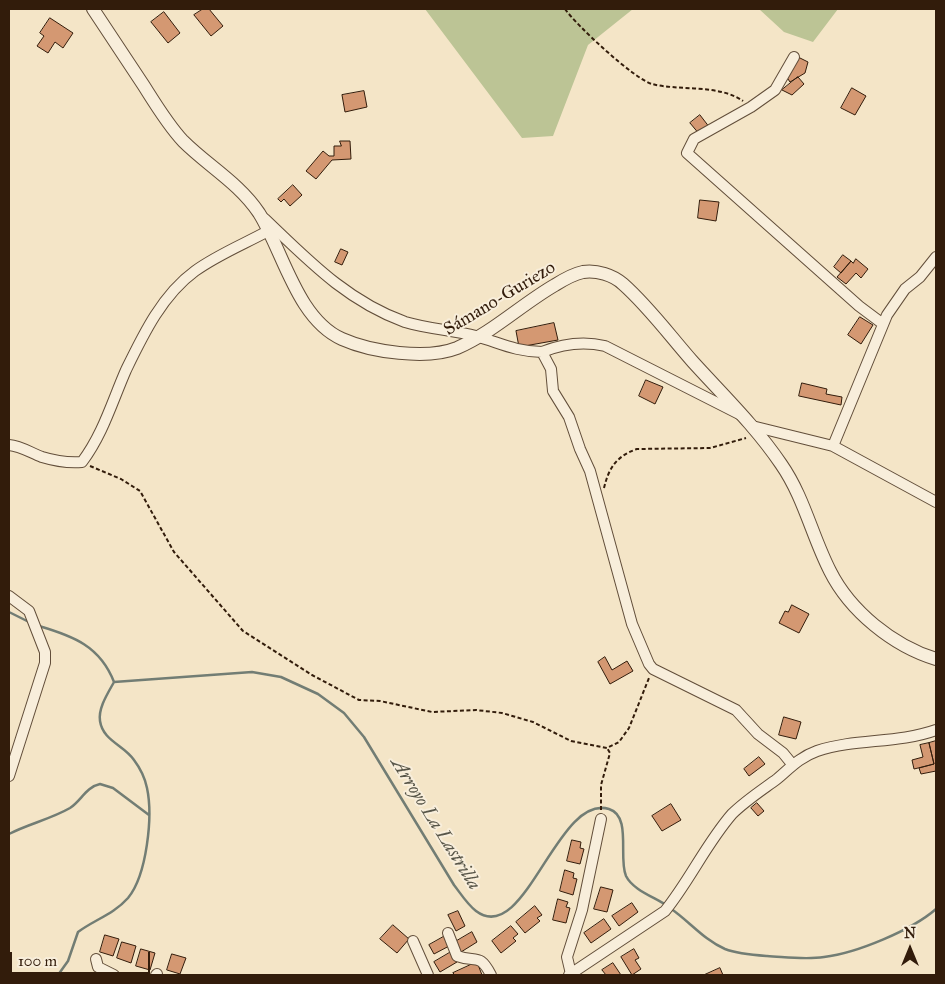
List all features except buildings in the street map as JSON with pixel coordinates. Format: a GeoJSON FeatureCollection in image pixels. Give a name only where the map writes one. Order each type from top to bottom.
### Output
{"type":"FeatureCollection","features":[{"type":"Feature","properties":{"kind":"street","name":"Sámano-Guriezo"},"geometry":{"type":"LineString","coordinates":[[94,9],[166,121],[184,141],[232,183],[257,211],[296,290],[313,314],[340,339],[372,348],[425,355],[457,348],[566,279],[583,272],[610,275],[621,282],[638,300],[755,429],[794,484],[830,571],[844,594],[872,622],[896,640],[916,652],[936,658]]}},
{"type":"Feature","properties":{"kind":"street"},"geometry":{"type":"LineString","coordinates":[[794,57],[775,90],[751,107],[694,139],[687,153],[859,306],[884,324]]}},
{"type":"Feature","properties":{"kind":"street"},"geometry":{"type":"LineString","coordinates":[[257,211],[327,279],[356,298],[407,322],[477,336],[514,350],[542,352],[573,344],[593,343],[605,346],[743,416]]}},
{"type":"Feature","properties":{"kind":"street"},"geometry":{"type":"LineString","coordinates":[[9,445],[26,449],[43,457],[72,463],[82,462],[99,437],[127,370],[153,318],[168,298],[194,272],[268,231]]}},
{"type":"Feature","properties":{"kind":"street"},"geometry":{"type":"LineString","coordinates":[[833,446],[895,301],[936,257]]}},
{"type":"Feature","properties":{"kind":"street"},"geometry":{"type":"LineString","coordinates":[[542,352],[551,370],[553,391],[569,416],[580,450],[590,471],[599,509],[618,564],[632,624],[653,669],[736,710],[758,734],[783,754],[792,764]]}},
{"type":"Feature","properties":{"kind":"street"},"geometry":{"type":"LineString","coordinates":[[755,429],[833,446],[936,502]]}},
{"type":"Feature","properties":{"kind":"street"},"geometry":{"type":"LineString","coordinates":[[9,596],[29,612],[45,652],[45,663],[9,776]]}},
{"type":"Feature","properties":{"kind":"street"},"geometry":{"type":"LineString","coordinates":[[601,819],[582,910],[567,957],[570,975],[665,911],[677,896],[705,850],[732,814],[792,764],[816,751],[841,744],[894,741],[936,730]]}},
{"type":"Feature","properties":{"kind":"street"},"geometry":{"type":"LineString","coordinates":[[448,933],[456,956],[465,959],[476,958],[484,962],[491,975]]}},
{"type":"Feature","properties":{"kind":"street"},"geometry":{"type":"LineString","coordinates":[[413,942],[428,975]]}},
{"type":"Feature","properties":{"kind":"street"},"geometry":{"type":"LineString","coordinates":[[96,960],[98,967],[107,974]]}},
{"type":"Feature","properties":{"kind":"path"},"geometry":{"type":"LineString","coordinates":[[565,9],[571,18],[621,63],[651,84],[706,90],[738,98],[751,107]]}},
{"type":"Feature","properties":{"kind":"path"},"geometry":{"type":"LineString","coordinates":[[599,509],[608,471],[627,452],[637,448],[710,448],[755,429]]}},
{"type":"Feature","properties":{"kind":"path"},"geometry":{"type":"LineString","coordinates":[[82,462],[122,479],[140,491],[174,552],[242,631],[258,643],[338,690],[359,700],[380,701],[432,712],[476,710],[502,713],[533,722],[571,741],[607,748],[619,742],[629,728],[653,669]]}},
{"type":"Feature","properties":{"kind":"path"},"geometry":{"type":"LineString","coordinates":[[601,802],[601,784],[610,753],[607,748]]}},
{"type":"Feature","properties":{"kind":"green space"},"geometry":{"type":"Polygon","coordinates":[[[425,9],[633,9],[588,45],[553,136],[522,138],[425,9]]]}},
{"type":"Feature","properties":{"kind":"green space"},"geometry":{"type":"Polygon","coordinates":[[[759,9],[838,9],[813,42],[784,32],[759,9]]]}},
{"type":"Feature","properties":{"kind":"waterway","name":"Arroyo La Lastrilla"},"geometry":{"type":"LineString","coordinates":[[9,612],[29,622]]}},
{"type":"Feature","properties":{"kind":"waterway","name":"Arroyo La Lastrilla"},"geometry":{"type":"LineString","coordinates":[[39,626],[84,644],[101,659],[114,682]]}},
{"type":"Feature","properties":{"kind":"waterway","name":"Arroyo La Lastrilla"},"geometry":{"type":"LineString","coordinates":[[114,682],[252,672],[281,677],[318,694],[344,713],[364,737],[454,885],[476,911],[494,917],[510,908],[526,891],[573,823],[590,810],[609,809],[616,813],[620,820],[626,876],[639,889],[666,905]]}},
{"type":"Feature","properties":{"kind":"waterway"},"geometry":{"type":"LineString","coordinates":[[58,975],[68,961],[78,932],[117,908],[135,888],[147,845],[149,800],[145,781],[134,760],[109,738],[102,728],[100,721],[102,706],[114,682]]}},
{"type":"Feature","properties":{"kind":"waterway"},"geometry":{"type":"LineString","coordinates":[[9,834],[70,808],[87,791],[100,784],[113,788],[149,815]]}},
{"type":"Feature","properties":{"kind":"waterway","name":"Arroyo La Lastrilla"},"geometry":{"type":"LineString","coordinates":[[670,908],[703,936],[725,949],[751,955],[803,958],[837,955],[868,946],[913,925],[936,909]]}}]}
